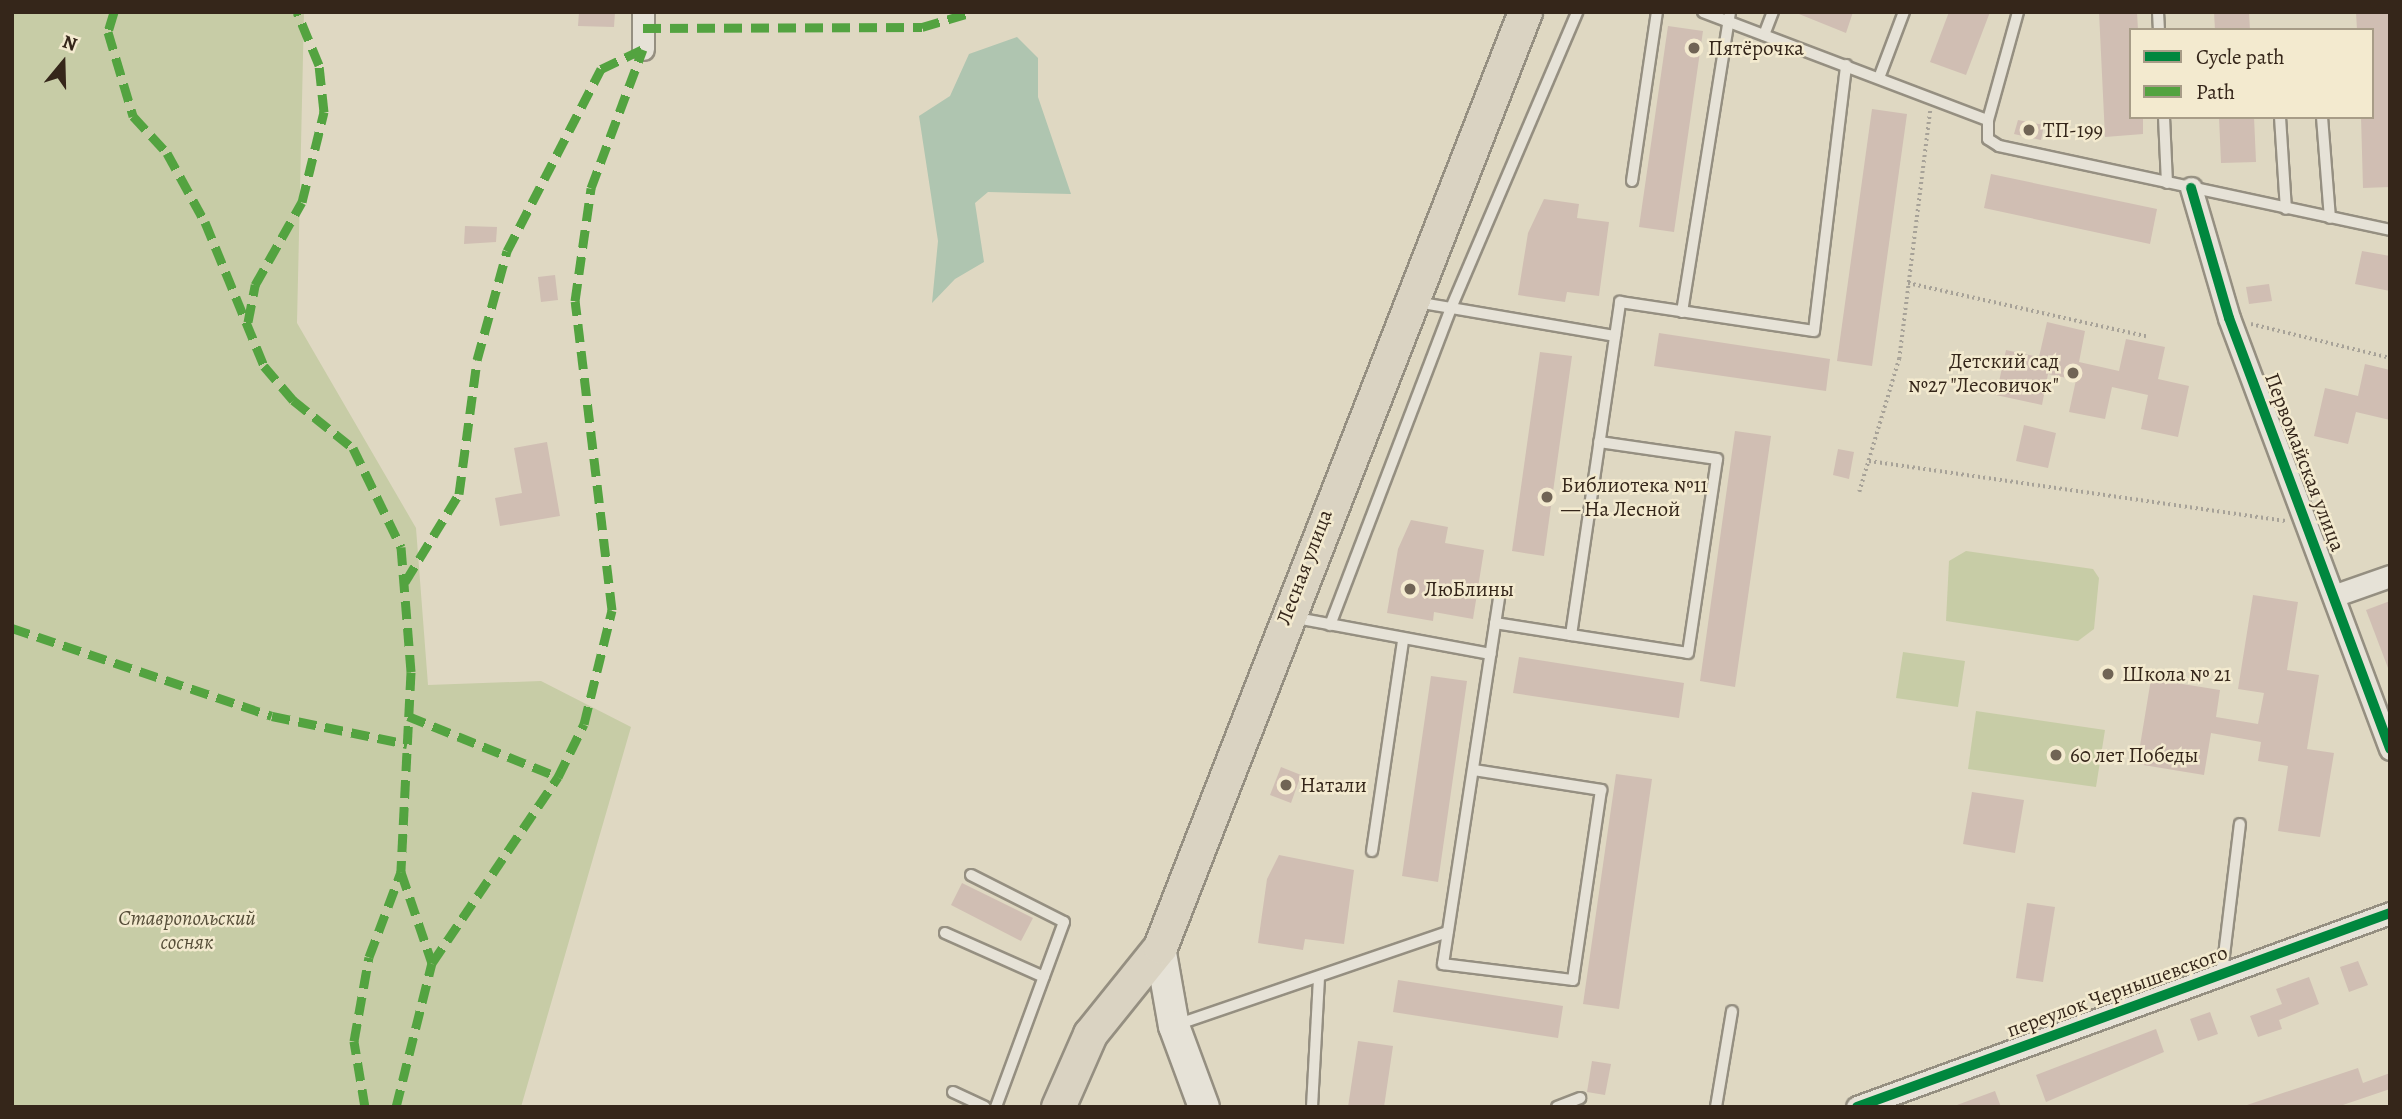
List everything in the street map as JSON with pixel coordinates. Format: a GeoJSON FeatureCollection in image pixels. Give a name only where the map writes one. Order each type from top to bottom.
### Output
{"type":"FeatureCollection","features":[{"type":"Feature","properties":{"kind":"main road","name":"Лесная улица"},"geometry":{"type":"LineString","coordinates":[[1058,1107],[1090,1034],[1160,947],[1285,616],[1525,12]]}},
{"type":"Feature","properties":{"kind":"main road"},"geometry":{"type":"LineString","coordinates":[[1160,947],[1174,1026],[1203,1107]]}},
{"type":"Feature","properties":{"kind":"street"},"geometry":{"type":"LineString","coordinates":[[643,12],[643,49]]}},
{"type":"Feature","properties":{"kind":"street","name":"Первомайская улица"},"geometry":{"type":"LineString","coordinates":[[2191,187],[2229,318],[2336,595],[2390,749]]}},
{"type":"Feature","properties":{"kind":"street"},"geometry":{"type":"LineString","coordinates":[[2336,595],[2390,576]]}},
{"type":"Feature","properties":{"kind":"street","name":"переулок Чернышевского"},"geometry":{"type":"LineString","coordinates":[[1857,1107],[2390,913]]}},
{"type":"Feature","properties":{"kind":"lane"},"geometry":{"type":"LineString","coordinates":[[1330,625],[1451,308],[1577,12]]}},
{"type":"Feature","properties":{"kind":"lane"},"geometry":{"type":"LineString","coordinates":[[1632,181],[1657,12]]}},
{"type":"Feature","properties":{"kind":"lane"},"geometry":{"type":"LineString","coordinates":[[1703,12],[1728,17],[1764,35],[1987,120]]}},
{"type":"Feature","properties":{"kind":"lane"},"geometry":{"type":"LineString","coordinates":[[1764,35],[1773,12]]}},
{"type":"Feature","properties":{"kind":"lane"},"geometry":{"type":"LineString","coordinates":[[1879,78],[1903,12]]}},
{"type":"Feature","properties":{"kind":"lane"},"geometry":{"type":"LineString","coordinates":[[2018,12],[1987,120],[1988,139],[1999,146],[2390,230]]}},
{"type":"Feature","properties":{"kind":"lane"},"geometry":{"type":"LineString","coordinates":[[1682,312],[1728,17]]}},
{"type":"Feature","properties":{"kind":"lane"},"geometry":{"type":"LineString","coordinates":[[1571,635],[1620,302],[1814,331],[1846,65]]}},
{"type":"Feature","properties":{"kind":"lane"},"geometry":{"type":"LineString","coordinates":[[2164,119],[2167,183]]}},
{"type":"Feature","properties":{"kind":"lane"},"geometry":{"type":"LineString","coordinates":[[2280,119],[2286,209]]}},
{"type":"Feature","properties":{"kind":"lane"},"geometry":{"type":"LineString","coordinates":[[2322,119],[2330,218]]}},
{"type":"Feature","properties":{"kind":"lane"},"geometry":{"type":"LineString","coordinates":[[1409,301],[1615,336]]}},
{"type":"Feature","properties":{"kind":"lane"},"geometry":{"type":"LineString","coordinates":[[1495,623],[1688,653],[1717,459],[1599,442]]}},
{"type":"Feature","properties":{"kind":"lane"},"geometry":{"type":"LineString","coordinates":[[1474,770],[1601,790],[1573,980],[1443,964],[1500,592]]}},
{"type":"Feature","properties":{"kind":"lane"},"geometry":{"type":"LineString","coordinates":[[1285,616],[1403,640],[1491,654]]}},
{"type":"Feature","properties":{"kind":"lane"},"geometry":{"type":"LineString","coordinates":[[1372,851],[1403,640]]}},
{"type":"Feature","properties":{"kind":"lane"},"geometry":{"type":"LineString","coordinates":[[2222,972],[2240,824]]}},
{"type":"Feature","properties":{"kind":"lane"},"geometry":{"type":"LineString","coordinates":[[971,875],[1064,922],[996,1107]]}},
{"type":"Feature","properties":{"kind":"lane"},"geometry":{"type":"LineString","coordinates":[[1174,1026],[1319,979],[1448,932]]}},
{"type":"Feature","properties":{"kind":"lane"},"geometry":{"type":"LineString","coordinates":[[945,933],[1044,977]]}},
{"type":"Feature","properties":{"kind":"lane"},"geometry":{"type":"LineString","coordinates":[[1312,1107],[1319,979]]}},
{"type":"Feature","properties":{"kind":"lane"},"geometry":{"type":"LineString","coordinates":[[1716,1107],[1732,1011]]}},
{"type":"Feature","properties":{"kind":"lane"},"geometry":{"type":"LineString","coordinates":[[953,1092],[985,1107]]}},
{"type":"Feature","properties":{"kind":"lane"},"geometry":{"type":"LineString","coordinates":[[1557,1107],[1580,1098]]}},
{"type":"Feature","properties":{"kind":"path"},"geometry":{"type":"LineString","coordinates":[[1859,492],[1899,359],[1931,97]]}},
{"type":"Feature","properties":{"kind":"path"},"geometry":{"type":"LineString","coordinates":[[1908,283],[2146,336]]}},
{"type":"Feature","properties":{"kind":"path"},"geometry":{"type":"LineString","coordinates":[[2229,318],[2390,358]]}},
{"type":"Feature","properties":{"kind":"path"},"geometry":{"type":"LineString","coordinates":[[1869,461],[2308,524]]}},
{"type":"Feature","properties":{"kind":"green space","name":"Ставропольский сосняк"},"geometry":{"type":"Polygon","coordinates":[[[12,12],[304,12],[297,323],[416,528],[428,685],[541,681],[631,727],[521,1107],[12,1107],[12,12]]]}},
{"type":"Feature","properties":{"kind":"green space"},"geometry":{"type":"Polygon","coordinates":[[[1966,551],[2093,569],[2099,578],[2094,629],[2078,641],[1946,621],[1949,561],[1966,551]]]}},
{"type":"Feature","properties":{"kind":"green space"},"geometry":{"type":"Polygon","coordinates":[[[1903,652],[1965,661],[1958,707],[1896,698],[1903,652]]]}},
{"type":"Feature","properties":{"kind":"green space"},"geometry":{"type":"Polygon","coordinates":[[[1976,711],[2105,730],[2096,787],[1968,769],[1976,711]]]}},
{"type":"Feature","properties":{"kind":"shaded area"},"geometry":{"type":"Polygon","coordinates":[[[1017,37],[1038,58],[1038,97],[1071,194],[988,192],[975,203],[984,262],[955,279],[932,303],[938,241],[919,116],[950,96],[969,54],[1017,37]]]}},
{"type":"Feature","properties":{"kind":"building"},"geometry":{"type":"Polygon","coordinates":[[[579,12],[615,12],[614,27],[578,26],[579,12]]]}},
{"type":"Feature","properties":{"kind":"building"},"geometry":{"type":"Polygon","coordinates":[[[1794,12],[1853,12],[1846,33],[1794,12]]]}},
{"type":"Feature","properties":{"kind":"building"},"geometry":{"type":"Polygon","coordinates":[[[1949,12],[1990,12],[1966,75],[1930,62],[1949,12]]]}},
{"type":"Feature","properties":{"kind":"building"},"geometry":{"type":"Polygon","coordinates":[[[2099,12],[2137,12],[2138,28],[2129,28],[2129,119],[2143,119],[2143,134],[2105,137],[2099,12]]]}},
{"type":"Feature","properties":{"kind":"building"},"geometry":{"type":"Polygon","coordinates":[[[2214,12],[2249,12],[2250,28],[2215,28],[2214,12]]]}},
{"type":"Feature","properties":{"kind":"building"},"geometry":{"type":"Polygon","coordinates":[[[2356,12],[2389,12],[2390,187],[2363,188],[2361,119],[2374,119],[2374,28],[2357,28],[2356,12]]]}},
{"type":"Feature","properties":{"kind":"building"},"geometry":{"type":"Polygon","coordinates":[[[1668,26],[1703,31],[1674,232],[1639,227],[1668,26]]]}},
{"type":"Feature","properties":{"kind":"building"},"geometry":{"type":"Polygon","coordinates":[[[1872,109],[1907,114],[1872,366],[1837,361],[1872,109]]]}},
{"type":"Feature","properties":{"kind":"building"},"geometry":{"type":"Polygon","coordinates":[[[2219,119],[2254,119],[2256,162],[2221,163],[2219,119]]]}},
{"type":"Feature","properties":{"kind":"building","name":"ТП-199"},"geometry":{"type":"Polygon","coordinates":[[[2018,120],[2044,125],[2041,140],[2014,134],[2018,120]]]}},
{"type":"Feature","properties":{"kind":"building"},"geometry":{"type":"Polygon","coordinates":[[[1991,174],[2157,209],[2150,244],[1984,208],[1991,174]]]}},
{"type":"Feature","properties":{"kind":"building"},"geometry":{"type":"Polygon","coordinates":[[[1544,199],[1579,204],[1577,218],[1609,222],[1599,296],[1567,292],[1565,302],[1518,295],[1528,233],[1544,199]]]}},
{"type":"Feature","properties":{"kind":"building"},"geometry":{"type":"Polygon","coordinates":[[[465,226],[497,227],[496,242],[464,244],[465,226]]]}},
{"type":"Feature","properties":{"kind":"building"},"geometry":{"type":"Polygon","coordinates":[[[2362,251],[2390,256],[2390,291],[2355,284],[2362,251]]]}},
{"type":"Feature","properties":{"kind":"building"},"geometry":{"type":"Polygon","coordinates":[[[555,275],[558,300],[541,302],[538,277],[555,275]]]}},
{"type":"Feature","properties":{"kind":"building"},"geometry":{"type":"Polygon","coordinates":[[[2269,284],[2272,301],[2249,304],[2246,287],[2269,284]]]}},
{"type":"Feature","properties":{"kind":"building"},"geometry":{"type":"Polygon","coordinates":[[[2047,322],[2085,331],[2079,362],[2119,371],[2126,339],[2165,347],[2158,379],[2189,386],[2178,437],[2141,429],[2148,395],[2112,387],[2105,419],[2069,412],[2076,380],[2048,374],[2042,405],[1996,395],[2006,350],[2039,357],[2047,322]]]}},
{"type":"Feature","properties":{"kind":"building"},"geometry":{"type":"Polygon","coordinates":[[[1659,333],[1830,359],[1826,391],[1654,366],[1659,333]]]}},
{"type":"Feature","properties":{"kind":"building"},"geometry":{"type":"Polygon","coordinates":[[[1540,352],[1572,356],[1544,556],[1512,551],[1540,352]]]}},
{"type":"Feature","properties":{"kind":"building"},"geometry":{"type":"Polygon","coordinates":[[[2365,364],[2390,370],[2390,420],[2356,412],[2348,444],[2314,436],[2325,388],[2358,396],[2365,364]]]}},
{"type":"Feature","properties":{"kind":"building"},"geometry":{"type":"Polygon","coordinates":[[[2024,425],[2056,433],[2048,468],[2016,461],[2024,425]]]}},
{"type":"Feature","properties":{"kind":"building"},"geometry":{"type":"Polygon","coordinates":[[[1735,431],[1771,436],[1735,687],[1700,681],[1735,431]]]}},
{"type":"Feature","properties":{"kind":"building"},"geometry":{"type":"Polygon","coordinates":[[[547,442],[560,516],[500,526],[495,498],[522,493],[514,448],[547,442]]]}},
{"type":"Feature","properties":{"kind":"building"},"geometry":{"type":"Polygon","coordinates":[[[1838,449],[1854,452],[1849,479],[1833,475],[1838,449]]]}},
{"type":"Feature","properties":{"kind":"building"},"geometry":{"type":"Polygon","coordinates":[[[1411,520],[1448,527],[1445,543],[1484,550],[1473,619],[1434,612],[1433,621],[1387,613],[1398,549],[1411,520]]]}},
{"type":"Feature","properties":{"kind":"building"},"geometry":{"type":"Polygon","coordinates":[[[2253,595],[2298,602],[2287,670],[2319,675],[2307,749],[2334,753],[2320,837],[2278,831],[2288,766],[2258,761],[2261,742],[2211,733],[2204,775],[2137,764],[2151,679],[2220,690],[2216,717],[2258,724],[2264,693],[2238,689],[2253,595]]]}},
{"type":"Feature","properties":{"kind":"building"},"geometry":{"type":"Polygon","coordinates":[[[2390,601],[2390,668],[2388,668],[2366,610],[2390,601]]]}},
{"type":"Feature","properties":{"kind":"building"},"geometry":{"type":"Polygon","coordinates":[[[1519,657],[1684,683],[1679,718],[1513,693],[1519,657]]]}},
{"type":"Feature","properties":{"kind":"building"},"geometry":{"type":"Polygon","coordinates":[[[1431,676],[1467,681],[1438,882],[1402,876],[1431,676]]]}},
{"type":"Feature","properties":{"kind":"building","name":"Натали"},"geometry":{"type":"Polygon","coordinates":[[[1281,767],[1301,775],[1291,803],[1270,795],[1281,767]]]}},
{"type":"Feature","properties":{"kind":"building"},"geometry":{"type":"Polygon","coordinates":[[[1616,774],[1652,779],[1619,1009],[1583,1004],[1616,774]]]}},
{"type":"Feature","properties":{"kind":"building"},"geometry":{"type":"Polygon","coordinates":[[[1972,792],[2024,800],[2015,853],[1963,844],[1972,792]]]}},
{"type":"Feature","properties":{"kind":"building"},"geometry":{"type":"Polygon","coordinates":[[[1279,855],[1354,870],[1344,944],[1305,939],[1303,950],[1258,943],[1267,879],[1279,855]]]}},
{"type":"Feature","properties":{"kind":"building"},"geometry":{"type":"Polygon","coordinates":[[[962,883],[1033,918],[1021,941],[951,905],[962,883]]]}},
{"type":"Feature","properties":{"kind":"building"},"geometry":{"type":"Polygon","coordinates":[[[2027,903],[2055,907],[2043,982],[2016,978],[2027,903]]]}},
{"type":"Feature","properties":{"kind":"building"},"geometry":{"type":"Polygon","coordinates":[[[2358,961],[2368,985],[2349,992],[2340,967],[2358,961]]]}},
{"type":"Feature","properties":{"kind":"building"},"geometry":{"type":"Polygon","coordinates":[[[2309,977],[2319,1004],[2279,1020],[2282,1029],[2258,1037],[2250,1016],[2282,1004],[2276,989],[2309,977]]]}},
{"type":"Feature","properties":{"kind":"building"},"geometry":{"type":"Polygon","coordinates":[[[1398,980],[1563,1006],[1558,1038],[1393,1012],[1398,980]]]}},
{"type":"Feature","properties":{"kind":"building"},"geometry":{"type":"Polygon","coordinates":[[[2210,1012],[2218,1034],[2198,1041],[2190,1019],[2210,1012]]]}},
{"type":"Feature","properties":{"kind":"building"},"geometry":{"type":"Polygon","coordinates":[[[2156,1029],[2164,1052],[2046,1102],[2036,1075],[2156,1029]]]}},
{"type":"Feature","properties":{"kind":"building"},"geometry":{"type":"Polygon","coordinates":[[[1358,1041],[1393,1046],[1384,1107],[1348,1107],[1358,1041]]]}},
{"type":"Feature","properties":{"kind":"building"},"geometry":{"type":"Polygon","coordinates":[[[1592,1061],[1611,1064],[1605,1095],[1587,1092],[1592,1061]]]}},
{"type":"Feature","properties":{"kind":"building"},"geometry":{"type":"Polygon","coordinates":[[[2358,1068],[2363,1083],[2390,1073],[2390,1089],[2337,1107],[2241,1107],[2358,1068]]]}},
{"type":"Feature","properties":{"kind":"building"},"geometry":{"type":"Polygon","coordinates":[[[1995,1091],[2001,1107],[1957,1107],[1957,1105],[1995,1091]]]}},
{"type":"Feature","properties":{"kind":"marked path"},"geometry":{"type":"LineString","coordinates":[[114,12],[108,32],[133,116],[167,153],[205,222],[264,366],[293,400],[353,448],[401,547],[411,672],[401,872],[432,963]]}},
{"type":"Feature","properties":{"kind":"marked path"},"geometry":{"type":"LineString","coordinates":[[248,322],[255,285],[302,202],[324,112],[319,65],[297,12]]}},
{"type":"Feature","properties":{"kind":"marked path"},"geometry":{"type":"LineString","coordinates":[[643,28],[922,27],[973,12]]}},
{"type":"Feature","properties":{"kind":"marked path"},"geometry":{"type":"LineString","coordinates":[[405,582],[459,494],[477,360],[507,251],[601,69],[643,49]]}},
{"type":"Feature","properties":{"kind":"marked path"},"geometry":{"type":"LineString","coordinates":[[396,1107],[432,963],[558,777],[584,724],[612,610],[575,301],[591,188],[643,49]]}},
{"type":"Feature","properties":{"kind":"marked path"},"geometry":{"type":"LineString","coordinates":[[12,628],[272,716],[407,744]]}},
{"type":"Feature","properties":{"kind":"marked path"},"geometry":{"type":"LineString","coordinates":[[408,716],[558,777]]}},
{"type":"Feature","properties":{"kind":"marked path"},"geometry":{"type":"LineString","coordinates":[[365,1107],[354,1041],[369,957],[401,872]]}},
{"type":"Feature","properties":{"kind":"cycle path"},"geometry":{"type":"LineString","coordinates":[[2191,188],[2229,318],[2390,749]]}},
{"type":"Feature","properties":{"kind":"cycle path"},"geometry":{"type":"LineString","coordinates":[[1857,1107],[2390,913]]}},
{"type":"Feature","properties":{"kind":"place","name":"Пятёрочка"},"geometry":{"type":"Point","coordinates":[1694,48]}},
{"type":"Feature","properties":{"kind":"place","name":"ТП-199"},"geometry":{"type":"Point","coordinates":[2029,130]}},
{"type":"Feature","properties":{"kind":"place","name":"Детский сад №27 \"Лесовичок\""},"geometry":{"type":"Point","coordinates":[2073,373]}},
{"type":"Feature","properties":{"kind":"place","name":"Библиотека №11 — На Лесной"},"geometry":{"type":"Point","coordinates":[1547,497]}},
{"type":"Feature","properties":{"kind":"place","name":"ЛюБлины"},"geometry":{"type":"Point","coordinates":[1410,589]}},
{"type":"Feature","properties":{"kind":"place","name":"Школа № 21"},"geometry":{"type":"Point","coordinates":[2108,674]}},
{"type":"Feature","properties":{"kind":"place","name":"60 лет Победы"},"geometry":{"type":"Point","coordinates":[2056,755]}},
{"type":"Feature","properties":{"kind":"place","name":"Натали"},"geometry":{"type":"Point","coordinates":[1286,785]}}]}
